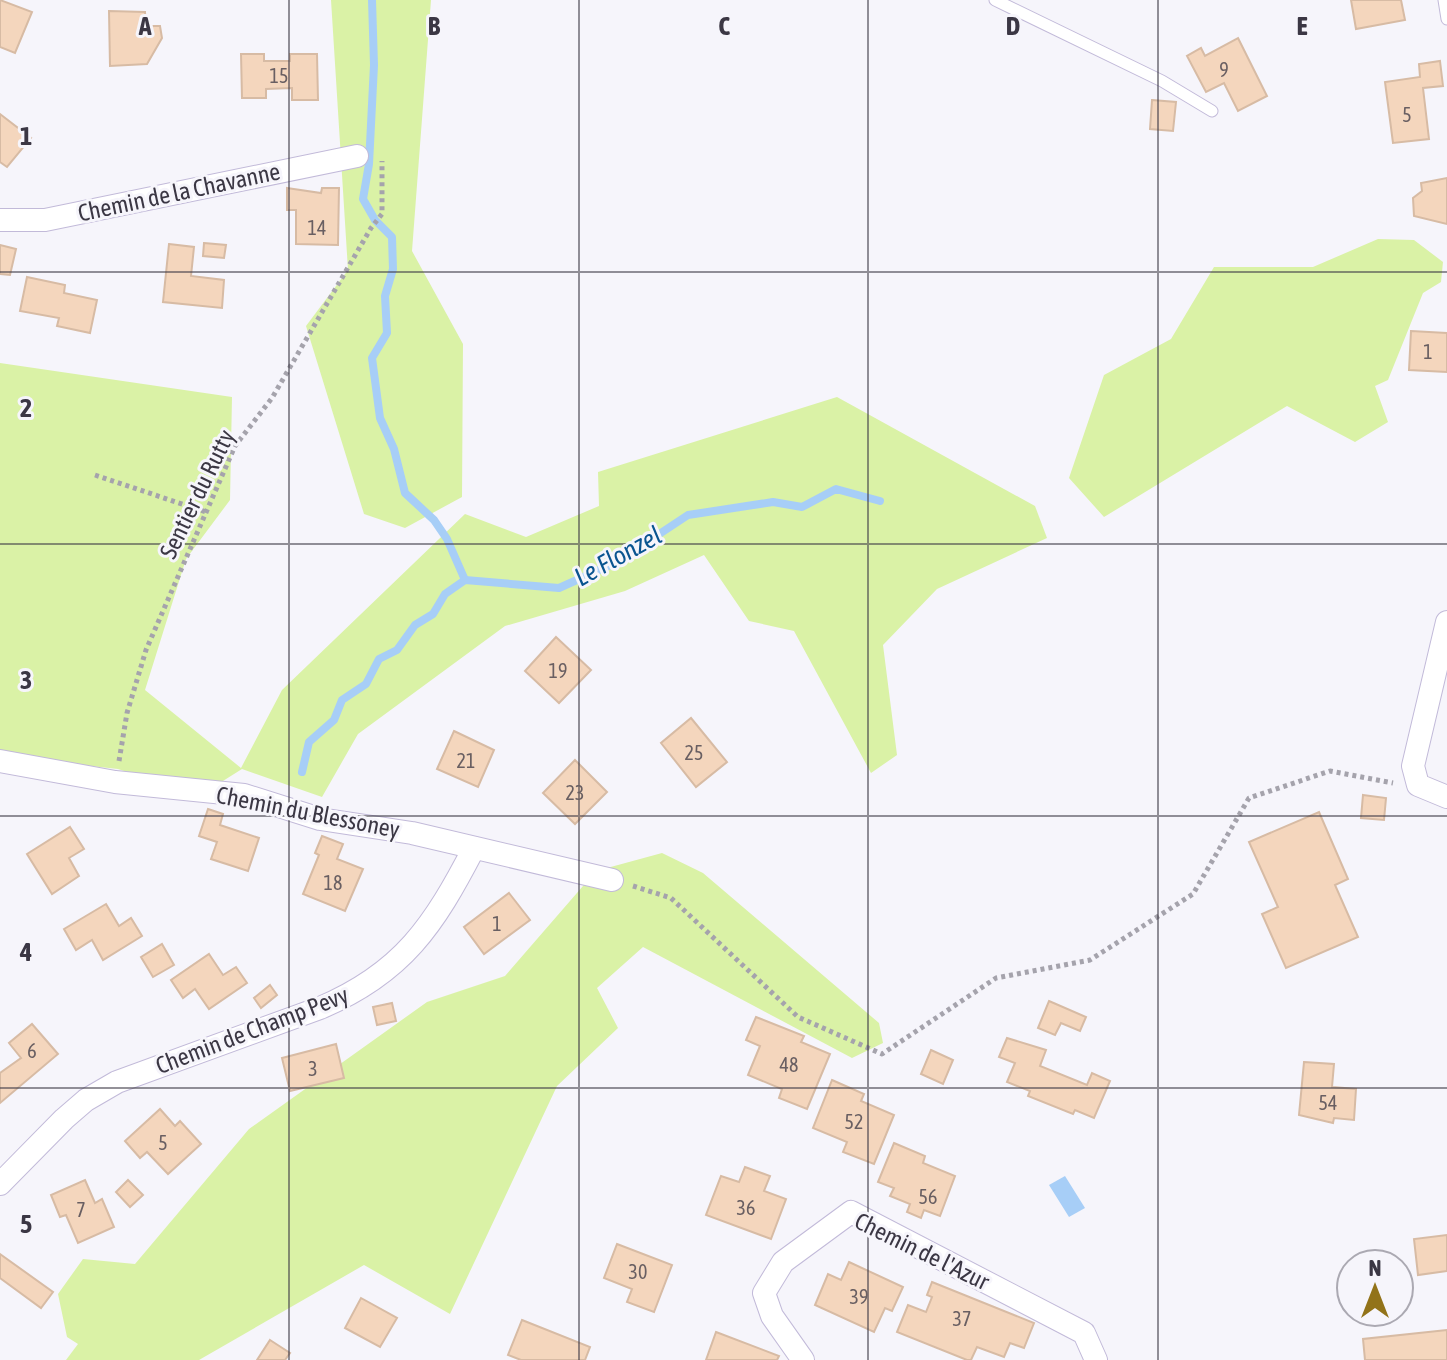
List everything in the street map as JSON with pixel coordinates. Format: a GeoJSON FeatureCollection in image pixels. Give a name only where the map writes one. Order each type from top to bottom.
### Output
{"type":"FeatureCollection","features":[{"type":"Feature","properties":{"kind":"street","name":"Chemin de la Chavanne"},"geometry":{"type":"LineString","coordinates":[[0,220],[45,220],[357,156]]}},
{"type":"Feature","properties":{"kind":"street"},"geometry":{"type":"LineString","coordinates":[[1447,622],[1413,766],[1418,785],[1447,797]]}},
{"type":"Feature","properties":{"kind":"street","name":"Chemin du Blessoney"},"geometry":{"type":"LineString","coordinates":[[0,761],[115,782],[244,795],[320,819],[412,833],[612,880]]}},
{"type":"Feature","properties":{"kind":"street","name":"Chemin de Champ Pevy"},"geometry":{"type":"LineString","coordinates":[[0,1184],[64,1119],[86,1100],[117,1082],[320,1008],[379,976],[424,935],[442,911],[474,848]]}},
{"type":"Feature","properties":{"kind":"street","name":"Chemin de l'Azur"},"geometry":{"type":"LineString","coordinates":[[803,1360],[772,1316],[764,1293],[783,1262],[851,1212],[1084,1333],[1096,1360]]}},
{"type":"Feature","properties":{"kind":"lane"},"geometry":{"type":"LineString","coordinates":[[995,0],[1162,81],[1212,111]]}},
{"type":"Feature","properties":{"kind":"lane"},"geometry":{"type":"LineString","coordinates":[[1444,0],[1447,19]]}},
{"type":"Feature","properties":{"kind":"path","name":"Sentier du Rutty"},"geometry":{"type":"LineString","coordinates":[[115,782],[127,713],[146,650],[235,446],[272,398],[382,214],[382,153]]}},
{"type":"Feature","properties":{"kind":"path"},"geometry":{"type":"LineString","coordinates":[[95,475],[206,512]]}},
{"type":"Feature","properties":{"kind":"path"},"geometry":{"type":"LineString","coordinates":[[612,880],[671,898],[798,1017],[882,1054],[996,978],[1090,960],[1193,894],[1249,798],[1330,771],[1418,785]]}},
{"type":"Feature","properties":{"kind":"green space"},"geometry":{"type":"Polygon","coordinates":[[[331,0],[431,0],[412,251],[463,344],[462,497],[405,528],[364,514],[306,326],[348,270],[331,0]]]}},
{"type":"Feature","properties":{"kind":"green space"},"geometry":{"type":"Polygon","coordinates":[[[1378,239],[1414,240],[1443,262],[1441,282],[1423,293],[1388,380],[1375,386],[1388,422],[1355,442],[1287,406],[1104,517],[1069,478],[1104,375],[1171,339],[1214,267],[1313,267],[1378,239]]]}},
{"type":"Feature","properties":{"kind":"green space"},"geometry":{"type":"Polygon","coordinates":[[[0,363],[232,397],[230,500],[186,559],[145,690],[241,768],[282,690],[465,514],[526,537],[599,506],[598,472],[837,397],[1035,506],[1047,538],[937,589],[883,645],[897,755],[871,773],[794,631],[749,621],[704,555],[625,591],[505,626],[358,734],[322,797],[242,769],[199,796],[118,769],[0,756],[0,363]]]}},
{"type":"Feature","properties":{"kind":"green space"},"geometry":{"type":"Polygon","coordinates":[[[662,853],[703,873],[879,1023],[883,1043],[852,1058],[643,947],[597,988],[618,1028],[557,1086],[450,1314],[364,1265],[199,1360],[66,1360],[78,1344],[67,1337],[58,1294],[83,1259],[135,1264],[249,1129],[427,1002],[505,976],[596,871],[662,853]]]}},
{"type":"Feature","properties":{"kind":"water"},"geometry":{"type":"Polygon","coordinates":[[[1065,1176],[1085,1208],[1069,1217],[1049,1185],[1065,1176]]]}},
{"type":"Feature","properties":{"kind":"building"},"geometry":{"type":"Polygon","coordinates":[[[0,0],[32,12],[15,53],[0,47],[0,0]]]}},
{"type":"Feature","properties":{"kind":"building"},"geometry":{"type":"Polygon","coordinates":[[[1351,0],[1401,0],[1405,20],[1356,29],[1351,0]]]}},
{"type":"Feature","properties":{"kind":"building"},"geometry":{"type":"Polygon","coordinates":[[[109,11],[145,12],[146,26],[160,26],[162,38],[147,64],[110,66],[109,11]]]}},
{"type":"Feature","properties":{"kind":"building"},"geometry":{"type":"Polygon","coordinates":[[[1238,38],[1267,96],[1238,111],[1224,83],[1206,92],[1187,56],[1201,48],[1205,56],[1238,38]]]}},
{"type":"Feature","properties":{"kind":"building"},"geometry":{"type":"Polygon","coordinates":[[[241,54],[264,54],[264,61],[290,61],[290,54],[317,54],[318,100],[292,100],[292,88],[266,89],[266,98],[242,98],[241,54]]]}},
{"type":"Feature","properties":{"kind":"building"},"geometry":{"type":"Polygon","coordinates":[[[1440,61],[1443,86],[1423,88],[1429,139],[1393,143],[1385,82],[1420,77],[1419,64],[1440,61]]]}},
{"type":"Feature","properties":{"kind":"building"},"geometry":{"type":"Polygon","coordinates":[[[1152,100],[1176,102],[1173,131],[1150,129],[1152,100]]]}},
{"type":"Feature","properties":{"kind":"building"},"geometry":{"type":"Polygon","coordinates":[[[0,114],[31,138],[7,167],[0,162],[0,114]]]}},
{"type":"Feature","properties":{"kind":"building"},"geometry":{"type":"Polygon","coordinates":[[[1447,178],[1447,224],[1414,216],[1413,198],[1422,191],[1421,183],[1447,178]]]}},
{"type":"Feature","properties":{"kind":"building"},"geometry":{"type":"Polygon","coordinates":[[[287,188],[321,193],[322,188],[339,188],[338,245],[296,244],[296,210],[287,210],[287,188]]]}},
{"type":"Feature","properties":{"kind":"building"},"geometry":{"type":"Polygon","coordinates":[[[204,243],[226,245],[224,258],[203,256],[204,243]]]}},
{"type":"Feature","properties":{"kind":"building"},"geometry":{"type":"Polygon","coordinates":[[[169,244],[194,247],[191,276],[224,280],[222,308],[163,302],[169,244]]]}},
{"type":"Feature","properties":{"kind":"building"},"geometry":{"type":"Polygon","coordinates":[[[0,245],[16,249],[10,275],[0,274],[0,245]]]}},
{"type":"Feature","properties":{"kind":"building"},"geometry":{"type":"Polygon","coordinates":[[[27,277],[65,285],[64,293],[97,300],[90,333],[57,326],[59,318],[20,311],[27,277]]]}},
{"type":"Feature","properties":{"kind":"building"},"geometry":{"type":"Polygon","coordinates":[[[1411,331],[1447,333],[1447,372],[1409,370],[1411,331]]]}},
{"type":"Feature","properties":{"kind":"building"},"geometry":{"type":"Polygon","coordinates":[[[556,637],[591,670],[559,703],[525,671],[556,637]]]}},
{"type":"Feature","properties":{"kind":"building"},"geometry":{"type":"Polygon","coordinates":[[[691,718],[727,762],[696,787],[661,743],[691,718]]]}},
{"type":"Feature","properties":{"kind":"building"},"geometry":{"type":"Polygon","coordinates":[[[454,731],[494,750],[478,787],[437,769],[454,731]]]}},
{"type":"Feature","properties":{"kind":"building"},"geometry":{"type":"Polygon","coordinates":[[[575,760],[607,792],[575,824],[543,793],[575,760]]]}},
{"type":"Feature","properties":{"kind":"building"},"geometry":{"type":"Polygon","coordinates":[[[1363,795],[1386,798],[1384,820],[1361,818],[1363,795]]]}},
{"type":"Feature","properties":{"kind":"building"},"geometry":{"type":"Polygon","coordinates":[[[208,809],[223,814],[220,825],[259,838],[248,871],[211,859],[217,842],[199,836],[208,809]]]}},
{"type":"Feature","properties":{"kind":"building"},"geometry":{"type":"Polygon","coordinates":[[[1319,812],[1348,879],[1335,885],[1358,937],[1286,968],[1262,914],[1278,907],[1249,842],[1319,812]]]}},
{"type":"Feature","properties":{"kind":"building"},"geometry":{"type":"Polygon","coordinates":[[[70,827],[84,849],[69,858],[79,876],[52,894],[27,854],[70,827]]]}},
{"type":"Feature","properties":{"kind":"building"},"geometry":{"type":"Polygon","coordinates":[[[322,836],[343,844],[337,859],[363,869],[345,911],[303,894],[319,855],[315,853],[322,836]]]}},
{"type":"Feature","properties":{"kind":"building"},"geometry":{"type":"Polygon","coordinates":[[[509,893],[530,920],[484,954],[464,927],[509,893]]]}},
{"type":"Feature","properties":{"kind":"building"},"geometry":{"type":"Polygon","coordinates":[[[106,904],[119,926],[131,918],[142,936],[103,960],[92,940],[76,950],[64,929],[106,904]]]}},
{"type":"Feature","properties":{"kind":"building"},"geometry":{"type":"Polygon","coordinates":[[[162,944],[174,965],[153,977],[141,957],[162,944]]]}},
{"type":"Feature","properties":{"kind":"building"},"geometry":{"type":"Polygon","coordinates":[[[209,954],[223,975],[236,967],[247,983],[209,1009],[195,989],[183,998],[171,980],[209,954]]]}},
{"type":"Feature","properties":{"kind":"building"},"geometry":{"type":"Polygon","coordinates":[[[270,985],[277,995],[261,1008],[254,998],[270,985]]]}},
{"type":"Feature","properties":{"kind":"building"},"geometry":{"type":"Polygon","coordinates":[[[1049,1001],[1086,1017],[1080,1031],[1061,1023],[1055,1035],[1038,1028],[1049,1001]]]}},
{"type":"Feature","properties":{"kind":"building"},"geometry":{"type":"Polygon","coordinates":[[[392,1003],[396,1021],[377,1025],[373,1007],[392,1003]]]}},
{"type":"Feature","properties":{"kind":"building"},"geometry":{"type":"Polygon","coordinates":[[[756,1017],[804,1036],[801,1042],[830,1054],[807,1109],[779,1098],[782,1089],[748,1075],[760,1046],[746,1040],[756,1017]]]}},
{"type":"Feature","properties":{"kind":"building"},"geometry":{"type":"Polygon","coordinates":[[[32,1024],[58,1054],[0,1103],[0,1073],[21,1058],[9,1043],[32,1024]]]}},
{"type":"Feature","properties":{"kind":"building"},"geometry":{"type":"Polygon","coordinates":[[[1007,1038],[1046,1050],[1040,1066],[1087,1085],[1092,1073],[1110,1081],[1094,1118],[1075,1110],[1073,1114],[1028,1096],[1030,1091],[1007,1082],[1015,1063],[999,1057],[1007,1038]]]}},
{"type":"Feature","properties":{"kind":"building"},"geometry":{"type":"Polygon","coordinates":[[[336,1044],[344,1078],[290,1091],[282,1058],[336,1044]]]}},
{"type":"Feature","properties":{"kind":"building"},"geometry":{"type":"Polygon","coordinates":[[[931,1050],[953,1060],[943,1084],[921,1074],[931,1050]]]}},
{"type":"Feature","properties":{"kind":"building"},"geometry":{"type":"Polygon","coordinates":[[[1304,1062],[1334,1064],[1332,1087],[1356,1089],[1354,1120],[1334,1118],[1333,1123],[1299,1115],[1304,1062]]]}},
{"type":"Feature","properties":{"kind":"building"},"geometry":{"type":"Polygon","coordinates":[[[832,1080],[864,1094],[861,1101],[894,1115],[874,1164],[843,1152],[847,1142],[813,1128],[832,1080]]]}},
{"type":"Feature","properties":{"kind":"building"},"geometry":{"type":"Polygon","coordinates":[[[160,1109],[175,1126],[180,1121],[201,1144],[168,1174],[147,1152],[140,1158],[125,1141],[160,1109]]]}},
{"type":"Feature","properties":{"kind":"building"},"geometry":{"type":"Polygon","coordinates":[[[894,1143],[925,1156],[923,1163],[955,1176],[940,1216],[924,1210],[921,1218],[907,1212],[910,1204],[890,1196],[894,1188],[878,1182],[894,1143]]]}},
{"type":"Feature","properties":{"kind":"building"},"geometry":{"type":"Polygon","coordinates":[[[745,1167],[770,1176],[764,1191],[786,1199],[771,1239],[706,1215],[721,1176],[739,1182],[745,1167]]]}},
{"type":"Feature","properties":{"kind":"building"},"geometry":{"type":"Polygon","coordinates":[[[85,1180],[95,1203],[102,1199],[114,1227],[78,1243],[66,1215],[60,1217],[51,1195],[85,1180]]]}},
{"type":"Feature","properties":{"kind":"building"},"geometry":{"type":"Polygon","coordinates":[[[128,1180],[143,1195],[130,1207],[116,1192],[128,1180]]]}},
{"type":"Feature","properties":{"kind":"building"},"geometry":{"type":"Polygon","coordinates":[[[1447,1235],[1447,1271],[1418,1275],[1414,1239],[1447,1235]]]}},
{"type":"Feature","properties":{"kind":"building"},"geometry":{"type":"Polygon","coordinates":[[[617,1244],[672,1265],[654,1312],[627,1302],[632,1289],[604,1278],[617,1244]]]}},
{"type":"Feature","properties":{"kind":"building"},"geometry":{"type":"Polygon","coordinates":[[[0,1254],[53,1292],[41,1308],[0,1278],[0,1254]]]}},
{"type":"Feature","properties":{"kind":"building"},"geometry":{"type":"Polygon","coordinates":[[[849,1262],[903,1287],[892,1311],[885,1308],[874,1332],[815,1305],[828,1274],[841,1280],[849,1262]]]}},
{"type":"Feature","properties":{"kind":"building"},"geometry":{"type":"Polygon","coordinates":[[[932,1282],[1034,1323],[1024,1348],[1010,1343],[1004,1357],[977,1347],[971,1360],[967,1360],[897,1332],[908,1305],[926,1312],[932,1297],[927,1295],[932,1282]]]}},
{"type":"Feature","properties":{"kind":"building"},"geometry":{"type":"Polygon","coordinates":[[[361,1298],[397,1318],[380,1347],[345,1328],[361,1298]]]}},
{"type":"Feature","properties":{"kind":"building"},"geometry":{"type":"Polygon","coordinates":[[[522,1320],[590,1347],[585,1360],[521,1360],[508,1355],[522,1320]]]}},
{"type":"Feature","properties":{"kind":"building"},"geometry":{"type":"Polygon","coordinates":[[[1447,1330],[1447,1360],[1365,1360],[1363,1339],[1447,1330]]]}},
{"type":"Feature","properties":{"kind":"building"},"geometry":{"type":"Polygon","coordinates":[[[716,1332],[779,1356],[777,1360],[706,1360],[716,1332]]]}},
{"type":"Feature","properties":{"kind":"building"},"geometry":{"type":"Polygon","coordinates":[[[270,1340],[290,1353],[285,1360],[257,1360],[270,1340]]]}},
{"type":"Feature","properties":{"kind":"waterway"},"geometry":{"type":"LineString","coordinates":[[372,0],[374,65],[369,164],[363,199],[375,220],[392,237],[393,269],[385,296],[387,333],[372,358],[380,418],[394,449],[405,493],[434,520],[447,539],[465,580]]}},
{"type":"Feature","properties":{"kind":"waterway","name":"Le Flonzel"},"geometry":{"type":"LineString","coordinates":[[302,772],[309,742],[334,720],[342,700],[366,684],[379,659],[397,650],[415,625],[433,614],[445,594],[465,580],[559,588],[617,562],[688,515],[773,502],[802,507],[836,489],[880,501]]}}]}
